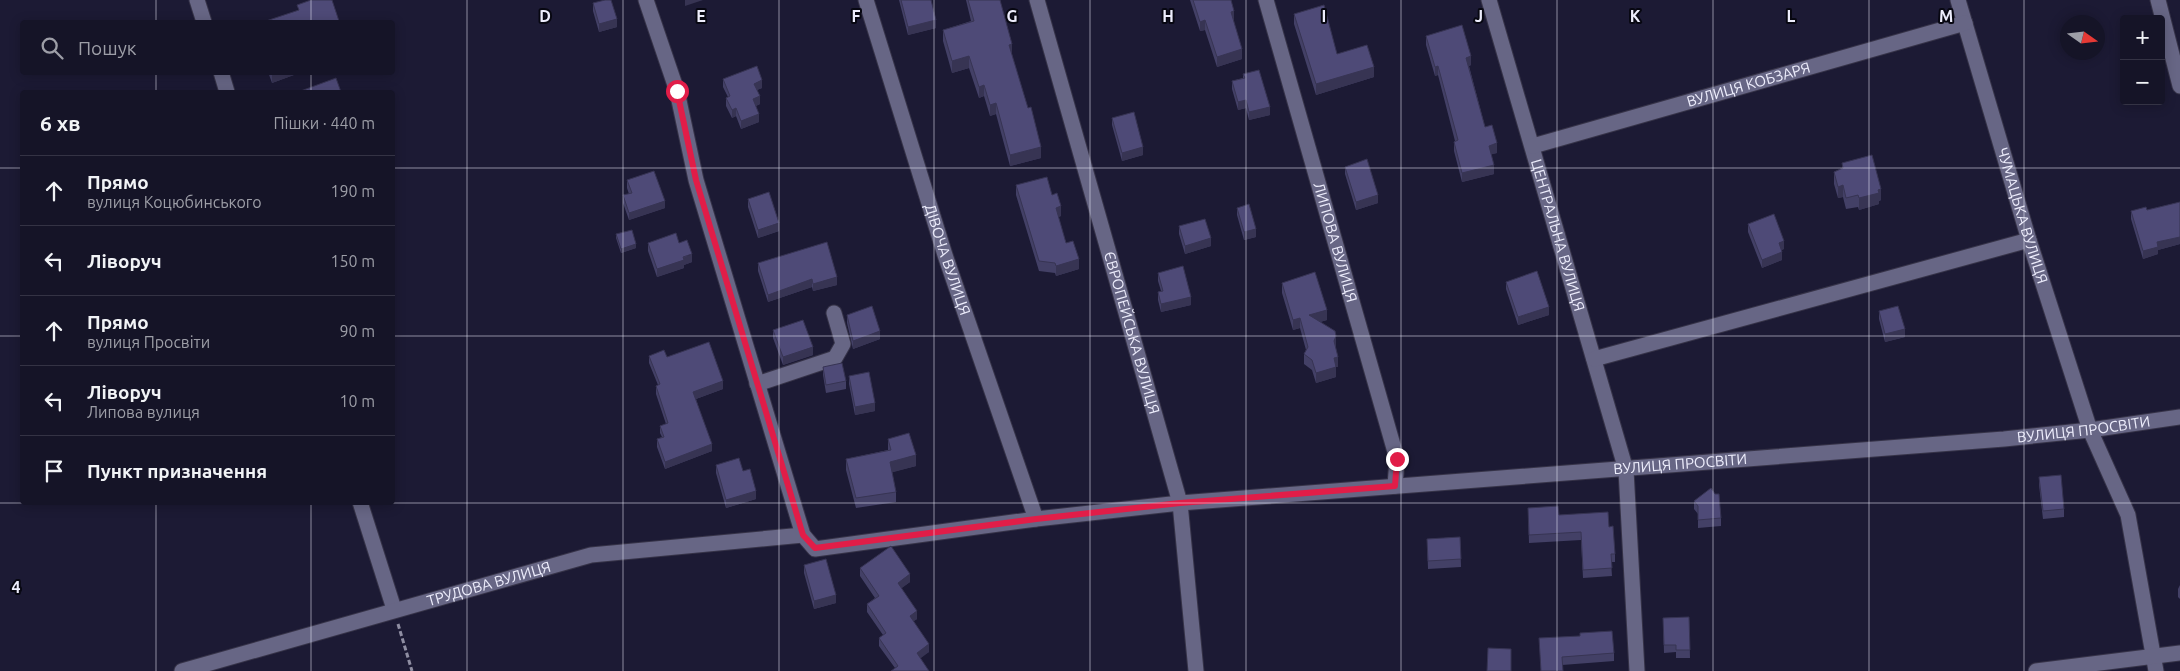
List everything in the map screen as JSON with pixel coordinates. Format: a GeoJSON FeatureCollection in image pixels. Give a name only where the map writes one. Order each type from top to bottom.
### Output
{"type":"FeatureCollection","features":[{"type":"Feature","properties":{"kind":"street"},"geometry":{"type":"LineString","coordinates":[[197,0],[203,20]]}},
{"type":"Feature","properties":{"kind":"street"},"geometry":{"type":"LineString","coordinates":[[646,0],[677,91],[696,180],[803,535]]}},
{"type":"Feature","properties":{"kind":"street","name":"ДІВОЧА ВУЛИЦЯ"},"geometry":{"type":"LineString","coordinates":[[866,0],[945,254],[1036,519]]}},
{"type":"Feature","properties":{"kind":"street","name":"ЄВРОПЕЙСЬКА ВУЛИЦЯ"},"geometry":{"type":"LineString","coordinates":[[1037,0],[1180,503],[1196,671]]}},
{"type":"Feature","properties":{"kind":"street","name":"ЛИПОВА ВУЛИЦЯ"},"geometry":{"type":"LineString","coordinates":[[1266,0],[1397,459],[1395,486]]}},
{"type":"Feature","properties":{"kind":"street","name":"ЦЕНТРАЛЬНА ВУЛИЦЯ"},"geometry":{"type":"LineString","coordinates":[[1489,0],[1626,470],[1637,671]]}},
{"type":"Feature","properties":{"kind":"street","name":"ЧУМАЦЬКА ВУЛИЦЯ"},"geometry":{"type":"LineString","coordinates":[[1958,0],[2029,240],[2090,430],[2128,515],[2155,664]]}},
{"type":"Feature","properties":{"kind":"street"},"geometry":{"type":"LineString","coordinates":[[2158,0],[2180,86]]}},
{"type":"Feature","properties":{"kind":"street","name":"ВУЛИЦЯ КОБЗАРЯ"},"geometry":{"type":"LineString","coordinates":[[1533,146],[1965,23]]}},
{"type":"Feature","properties":{"kind":"street"},"geometry":{"type":"LineString","coordinates":[[221,75],[226,90]]}},
{"type":"Feature","properties":{"kind":"street"},"geometry":{"type":"LineString","coordinates":[[1594,359],[2029,240]]}},
{"type":"Feature","properties":{"kind":"street"},"geometry":{"type":"LineString","coordinates":[[757,384],[835,358],[842,344],[834,313]]}},
{"type":"Feature","properties":{"kind":"street","name":"ВУЛИЦЯ ПРОСВІТИ"},"geometry":{"type":"LineString","coordinates":[[803,535],[815,548],[1036,519],[1180,503],[1626,470],[2090,430],[2180,417]]}},
{"type":"Feature","properties":{"kind":"street"},"geometry":{"type":"LineString","coordinates":[[361,505],[394,609]]}},
{"type":"Feature","properties":{"kind":"street","name":"ТРУДОВА ВУЛИЦЯ"},"geometry":{"type":"LineString","coordinates":[[182,671],[394,609],[591,555],[803,535]]}},
{"type":"Feature","properties":{"kind":"street"},"geometry":{"type":"LineString","coordinates":[[2036,671],[2155,664],[2180,653]]}},
{"type":"Feature","properties":{"kind":"path"},"geometry":{"type":"LineString","coordinates":[[394,609],[412,671]]}},
{"type":"Feature","properties":{"kind":"building"},"geometry":{"type":"Polygon","coordinates":[[[311,0],[332,0],[339,20],[269,20],[299,10],[297,5],[311,0]]]}},
{"type":"Feature","properties":{"kind":"building"},"geometry":{"type":"Polygon","coordinates":[[[611,0],[617,19],[599,24],[593,3],[611,0]]]}},
{"type":"Feature","properties":{"kind":"building"},"geometry":{"type":"Polygon","coordinates":[[[901,0],[931,0],[936,20],[908,27],[901,0]]]}},
{"type":"Feature","properties":{"kind":"building"},"geometry":{"type":"Polygon","coordinates":[[[968,0],[1000,0],[1012,44],[1009,45],[1028,108],[1031,107],[1041,147],[1010,155],[996,103],[990,105],[984,85],[979,87],[969,56],[952,61],[943,30],[974,21],[968,0]]]}},
{"type":"Feature","properties":{"kind":"building"},"geometry":{"type":"Polygon","coordinates":[[[1193,0],[1231,0],[1234,11],[1231,12],[1242,49],[1217,57],[1205,20],[1200,22],[1193,0]]]}},
{"type":"Feature","properties":{"kind":"building"},"geometry":{"type":"Polygon","coordinates":[[[1324,5],[1337,54],[1367,45],[1374,67],[1316,84],[1294,14],[1324,5]]]}},
{"type":"Feature","properties":{"kind":"building"},"geometry":{"type":"Polygon","coordinates":[[[1462,25],[1471,56],[1466,58],[1485,127],[1492,125],[1497,143],[1489,146],[1494,165],[1462,173],[1454,142],[1458,140],[1438,66],[1435,67],[1426,36],[1462,25]]]}},
{"type":"Feature","properties":{"kind":"building"},"geometry":{"type":"Polygon","coordinates":[[[757,66],[762,80],[754,84],[760,96],[753,99],[759,114],[741,121],[736,108],[732,110],[726,98],[730,96],[723,79],[757,66]]]}},
{"type":"Feature","properties":{"kind":"building"},"geometry":{"type":"Polygon","coordinates":[[[1259,70],[1270,107],[1249,112],[1246,100],[1238,102],[1232,81],[1245,78],[1243,74],[1259,70]]]}},
{"type":"Feature","properties":{"kind":"building"},"geometry":{"type":"Polygon","coordinates":[[[336,78],[340,90],[303,90],[336,78]]]}},
{"type":"Feature","properties":{"kind":"building"},"geometry":{"type":"Polygon","coordinates":[[[1134,112],[1143,147],[1122,153],[1112,118],[1134,112]]]}},
{"type":"Feature","properties":{"kind":"building"},"geometry":{"type":"Polygon","coordinates":[[[1872,155],[1881,189],[1878,190],[1879,193],[1859,198],[1858,195],[1846,198],[1843,185],[1838,187],[1834,172],[1843,168],[1842,163],[1872,155]]]}},
{"type":"Feature","properties":{"kind":"building"},"geometry":{"type":"Polygon","coordinates":[[[1367,159],[1378,195],[1356,202],[1345,167],[1367,159]]]}},
{"type":"Feature","properties":{"kind":"building"},"geometry":{"type":"Polygon","coordinates":[[[654,171],[665,201],[629,213],[623,195],[632,193],[627,180],[654,171]]]}},
{"type":"Feature","properties":{"kind":"building"},"geometry":{"type":"Polygon","coordinates":[[[1047,177],[1052,195],[1057,193],[1061,206],[1056,208],[1066,243],[1073,241],[1079,259],[1056,266],[1055,263],[1039,261],[1016,185],[1047,177]]]}},
{"type":"Feature","properties":{"kind":"building"},"geometry":{"type":"Polygon","coordinates":[[[769,192],[779,223],[758,230],[748,199],[769,192]]]}},
{"type":"Feature","properties":{"kind":"building"},"geometry":{"type":"Polygon","coordinates":[[[2180,202],[2180,237],[2157,242],[2158,247],[2143,251],[2131,211],[2146,207],[2147,210],[2180,202]]]}},
{"type":"Feature","properties":{"kind":"building"},"geometry":{"type":"Polygon","coordinates":[[[1249,204],[1256,229],[1244,232],[1237,208],[1249,204]]]}},
{"type":"Feature","properties":{"kind":"building"},"geometry":{"type":"Polygon","coordinates":[[[1774,214],[1784,241],[1779,243],[1782,252],[1762,260],[1748,224],[1774,214]]]}},
{"type":"Feature","properties":{"kind":"building"},"geometry":{"type":"Polygon","coordinates":[[[1205,219],[1211,238],[1185,246],[1179,226],[1205,219]]]}},
{"type":"Feature","properties":{"kind":"building"},"geometry":{"type":"Polygon","coordinates":[[[632,230],[636,244],[621,249],[616,234],[632,230]]]}},
{"type":"Feature","properties":{"kind":"building"},"geometry":{"type":"Polygon","coordinates":[[[676,233],[679,243],[687,240],[692,254],[683,257],[684,260],[657,269],[648,243],[676,233]]]}},
{"type":"Feature","properties":{"kind":"building"},"geometry":{"type":"Polygon","coordinates":[[[827,242],[837,277],[813,284],[812,279],[768,295],[758,263],[827,242]]]}},
{"type":"Feature","properties":{"kind":"building"},"geometry":{"type":"Polygon","coordinates":[[[1183,266],[1191,297],[1161,304],[1158,292],[1163,291],[1158,273],[1183,266]]]}},
{"type":"Feature","properties":{"kind":"building"},"geometry":{"type":"Polygon","coordinates":[[[1537,271],[1549,307],[1518,317],[1506,282],[1537,271]]]}},
{"type":"Feature","properties":{"kind":"building"},"geometry":{"type":"Polygon","coordinates":[[[1315,272],[1327,310],[1309,315],[1335,331],[1334,341],[1338,357],[1334,358],[1336,367],[1316,373],[1312,360],[1304,354],[1308,347],[1300,318],[1293,320],[1282,283],[1315,272]]]}},
{"type":"Feature","properties":{"kind":"building"},"geometry":{"type":"Polygon","coordinates":[[[872,306],[880,331],[853,341],[847,315],[872,306]]]}},
{"type":"Feature","properties":{"kind":"building"},"geometry":{"type":"Polygon","coordinates":[[[1898,306],[1905,329],[1885,334],[1879,311],[1898,306]]]}},
{"type":"Feature","properties":{"kind":"building"},"geometry":{"type":"Polygon","coordinates":[[[803,320],[813,347],[783,357],[773,330],[803,320]]]}},
{"type":"Feature","properties":{"kind":"building"},"geometry":{"type":"Polygon","coordinates":[[[709,342],[723,381],[693,392],[712,444],[665,462],[657,439],[664,437],[660,426],[668,423],[656,386],[660,384],[649,356],[664,350],[667,357],[709,342]]]}},
{"type":"Feature","properties":{"kind":"building"},"geometry":{"type":"Polygon","coordinates":[[[842,363],[846,381],[826,385],[823,367],[842,363]]]}},
{"type":"Feature","properties":{"kind":"building"},"geometry":{"type":"Polygon","coordinates":[[[869,372],[875,403],[855,407],[849,376],[869,372]]]}},
{"type":"Feature","properties":{"kind":"building"},"geometry":{"type":"Polygon","coordinates":[[[909,433],[916,455],[890,462],[896,492],[856,498],[846,459],[891,450],[888,439],[909,433]]]}},
{"type":"Feature","properties":{"kind":"building"},"geometry":{"type":"Polygon","coordinates":[[[739,458],[743,471],[750,469],[756,491],[726,500],[716,465],[739,458]]]}},
{"type":"Feature","properties":{"kind":"building"},"geometry":{"type":"Polygon","coordinates":[[[2061,475],[2064,509],[2043,511],[2039,477],[2061,475]]]}},
{"type":"Feature","properties":{"kind":"building"},"geometry":{"type":"Polygon","coordinates":[[[1711,488],[1715,494],[1719,494],[1721,518],[1698,520],[1698,506],[1694,501],[1711,488]]]}},
{"type":"Feature","properties":{"kind":"building"},"geometry":{"type":"Polygon","coordinates":[[[1558,506],[1559,515],[1608,512],[1609,527],[1613,526],[1615,554],[1611,554],[1612,568],[1583,570],[1581,532],[1529,535],[1528,508],[1558,506]]]}},
{"type":"Feature","properties":{"kind":"building"},"geometry":{"type":"Polygon","coordinates":[[[1460,537],[1461,559],[1428,561],[1427,539],[1460,537]]]}},
{"type":"Feature","properties":{"kind":"building"},"geometry":{"type":"Polygon","coordinates":[[[891,546],[910,574],[898,583],[917,611],[910,616],[929,644],[917,653],[929,671],[891,671],[898,666],[879,638],[886,633],[867,604],[879,596],[860,568],[891,546]]]}},
{"type":"Feature","properties":{"kind":"building"},"geometry":{"type":"Polygon","coordinates":[[[826,559],[836,595],[814,601],[804,565],[826,559]]]}},
{"type":"Feature","properties":{"kind":"building"},"geometry":{"type":"Polygon","coordinates":[[[1689,617],[1690,650],[1676,650],[1676,645],[1664,645],[1663,618],[1689,617]]]}},
{"type":"Feature","properties":{"kind":"building"},"geometry":{"type":"Polygon","coordinates":[[[1612,631],[1614,653],[1562,657],[1563,671],[1541,671],[1539,638],[1580,636],[1580,633],[1612,631]]]}},
{"type":"Feature","properties":{"kind":"building"},"geometry":{"type":"Polygon","coordinates":[[[1488,648],[1511,649],[1511,671],[1487,671],[1488,648]]]}},
{"type":"Feature","properties":{"kind":"route"},"geometry":{"type":"LineString","coordinates":[[677,91],[696,180],[733,308],[803,535],[815,548],[1036,519],[1180,503],[1395,486],[1397,459]]}}]}
